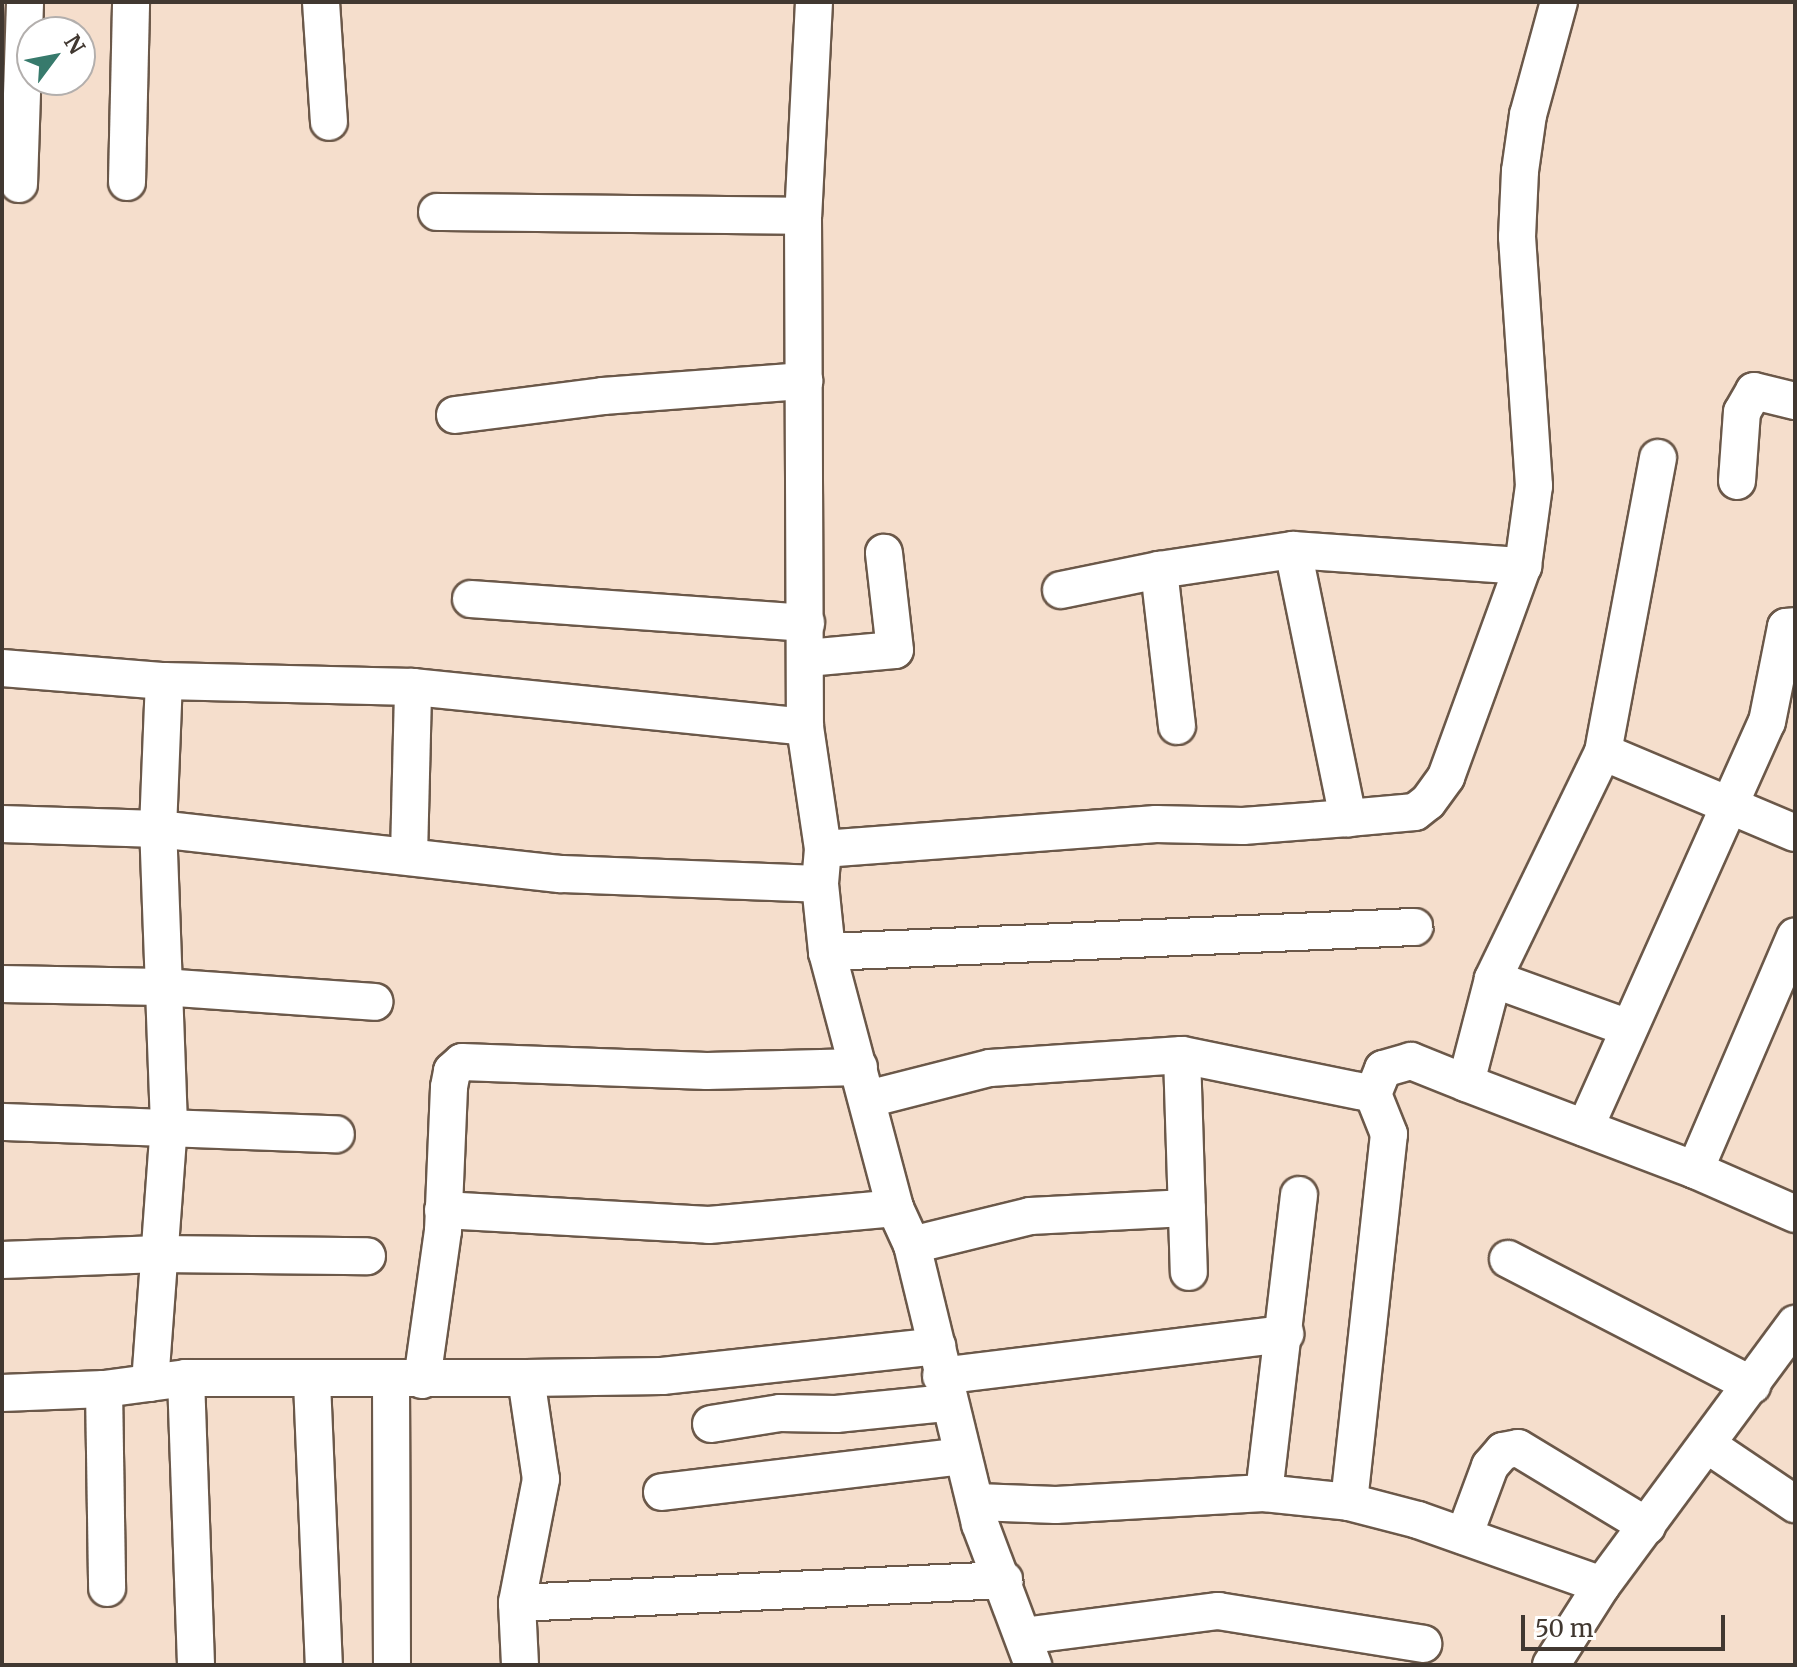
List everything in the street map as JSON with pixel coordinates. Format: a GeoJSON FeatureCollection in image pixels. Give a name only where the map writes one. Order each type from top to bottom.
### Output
{"type":"FeatureCollection","features":[{"type":"Feature","properties":{"kind":"street"},"geometry":{"type":"LineString","coordinates":[[19,184],[25,2]]}},
{"type":"Feature","properties":{"kind":"street"},"geometry":{"type":"LineString","coordinates":[[127,182],[131,2]]}},
{"type":"Feature","properties":{"kind":"street"},"geometry":{"type":"LineString","coordinates":[[321,2],[329,122]]}},
{"type":"Feature","properties":{"kind":"street"},"geometry":{"type":"LineString","coordinates":[[814,2],[803,216],[805,727],[827,952],[895,1208],[912,1245],[980,1524],[1004,1580],[1028,1650],[1218,1611],[1423,1644]]}},
{"type":"Feature","properties":{"kind":"street"},"geometry":{"type":"LineString","coordinates":[[2,824],[158,829],[561,874],[821,867],[1156,824],[1243,826],[1415,812],[1446,777],[1523,566],[1534,486],[1517,237],[1520,171],[1528,115],[1559,2]]}},
{"type":"Feature","properties":{"kind":"street"},"geometry":{"type":"LineString","coordinates":[[437,212],[803,216]]}},
{"type":"Feature","properties":{"kind":"street"},"geometry":{"type":"LineString","coordinates":[[455,415],[603,396],[804,381]]}},
{"type":"Feature","properties":{"kind":"street"},"geometry":{"type":"LineString","coordinates":[[1737,481],[1742,412],[1754,391],[1795,401]]}},
{"type":"Feature","properties":{"kind":"street"},"geometry":{"type":"LineString","coordinates":[[1466,1083],[1493,979],[1603,752],[1658,458]]}},
{"type":"Feature","properties":{"kind":"street"},"geometry":{"type":"LineString","coordinates":[[1061,590],[1159,570],[1293,550],[1523,566]]}},
{"type":"Feature","properties":{"kind":"street"},"geometry":{"type":"LineString","coordinates":[[1293,550],[1348,818]]}},
{"type":"Feature","properties":{"kind":"street"},"geometry":{"type":"LineString","coordinates":[[471,599],[895,650],[884,553]]}},
{"type":"Feature","properties":{"kind":"street"},"geometry":{"type":"LineString","coordinates":[[1159,570],[1177,726]]}},
{"type":"Feature","properties":{"kind":"street"},"geometry":{"type":"LineString","coordinates":[[1585,1128],[1767,722],[1786,627],[1795,626]]}},
{"type":"Feature","properties":{"kind":"street"},"geometry":{"type":"LineString","coordinates":[[2,668],[164,681],[413,687],[805,727]]}},
{"type":"Feature","properties":{"kind":"street"},"geometry":{"type":"LineString","coordinates":[[150,1383],[169,1125],[158,829],[164,681]]}},
{"type":"Feature","properties":{"kind":"street"},"geometry":{"type":"LineString","coordinates":[[409,856],[413,687]]}},
{"type":"Feature","properties":{"kind":"street"},"geometry":{"type":"LineString","coordinates":[[1603,752],[1795,833]]}},
{"type":"Feature","properties":{"kind":"street"},"geometry":{"type":"LineString","coordinates":[[827,952],[1414,927]]}},
{"type":"Feature","properties":{"kind":"street"},"geometry":{"type":"LineString","coordinates":[[1695,1170],[1795,937]]}},
{"type":"Feature","properties":{"kind":"street"},"geometry":{"type":"LineString","coordinates":[[1493,979],[1628,1028]]}},
{"type":"Feature","properties":{"kind":"street"},"geometry":{"type":"LineString","coordinates":[[2,984],[162,987],[374,1002]]}},
{"type":"Feature","properties":{"kind":"street"},"geometry":{"type":"LineString","coordinates":[[1182,1055],[1189,1272]]}},
{"type":"Feature","properties":{"kind":"street"},"geometry":{"type":"LineString","coordinates":[[392,1665],[407,1380],[443,1210],[449,1087],[452,1071],[462,1062],[707,1071],[863,1083],[990,1068],[1182,1055],[1373,1094]]}},
{"type":"Feature","properties":{"kind":"street"},"geometry":{"type":"LineString","coordinates":[[1349,1502],[1389,1134],[1373,1094],[1383,1069],[1411,1061],[1695,1170],[1795,1214]]}},
{"type":"Feature","properties":{"kind":"street"},"geometry":{"type":"LineString","coordinates":[[2,1122],[169,1125],[336,1134]]}},
{"type":"Feature","properties":{"kind":"street"},"geometry":{"type":"LineString","coordinates":[[1264,1493],[1299,1195]]}},
{"type":"Feature","properties":{"kind":"street"},"geometry":{"type":"LineString","coordinates":[[443,1210],[709,1225],[895,1208]]}},
{"type":"Feature","properties":{"kind":"street"},"geometry":{"type":"LineString","coordinates":[[912,1245],[1030,1216],[1187,1208]]}},
{"type":"Feature","properties":{"kind":"street"},"geometry":{"type":"LineString","coordinates":[[2,1260],[159,1254],[367,1256]]}},
{"type":"Feature","properties":{"kind":"street"},"geometry":{"type":"LineString","coordinates":[[1508,1259],[1752,1385]]}},
{"type":"Feature","properties":{"kind":"street"},"geometry":{"type":"LineString","coordinates":[[1551,1665],[1602,1585],[1709,1446],[1795,1324]]}},
{"type":"Feature","properties":{"kind":"street"},"geometry":{"type":"LineString","coordinates":[[2,1393],[104,1389],[186,1378],[312,1382],[942,1375],[1285,1334]]}},
{"type":"Feature","properties":{"kind":"street"},"geometry":{"type":"LineString","coordinates":[[711,1424],[780,1413],[836,1414],[942,1375]]}},
{"type":"Feature","properties":{"kind":"street"},"geometry":{"type":"LineString","coordinates":[[186,1378],[196,1665]]}},
{"type":"Feature","properties":{"kind":"street"},"geometry":{"type":"LineString","coordinates":[[520,1665],[517,1603],[541,1479],[526,1378]]}},
{"type":"Feature","properties":{"kind":"street"},"geometry":{"type":"LineString","coordinates":[[312,1382],[324,1665]]}},
{"type":"Feature","properties":{"kind":"street"},"geometry":{"type":"LineString","coordinates":[[104,1389],[107,1588]]}},
{"type":"Feature","properties":{"kind":"street"},"geometry":{"type":"LineString","coordinates":[[1709,1446],[1795,1504]]}},
{"type":"Feature","properties":{"kind":"street"},"geometry":{"type":"LineString","coordinates":[[1464,1536],[1490,1466],[1503,1451],[1518,1448],[1647,1526]]}},
{"type":"Feature","properties":{"kind":"street"},"geometry":{"type":"LineString","coordinates":[[662,1492],[962,1456]]}},
{"type":"Feature","properties":{"kind":"street"},"geometry":{"type":"LineString","coordinates":[[976,1502],[1056,1505],[1264,1493],[1349,1502],[1464,1536],[1602,1585]]}},
{"type":"Feature","properties":{"kind":"street"},"geometry":{"type":"LineString","coordinates":[[517,1603],[1004,1580]]}}]}
